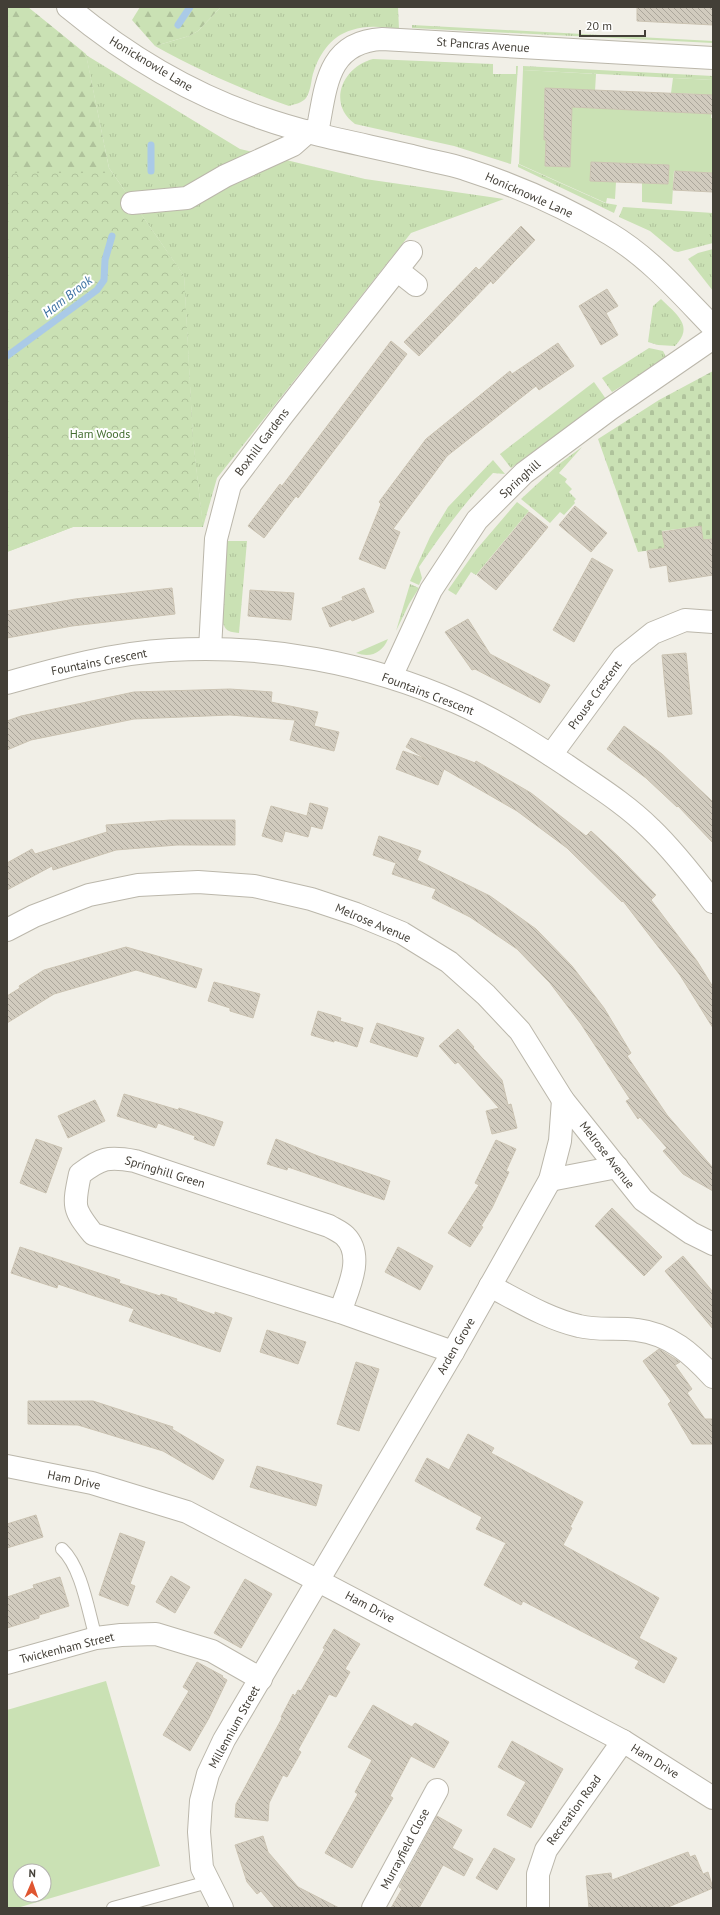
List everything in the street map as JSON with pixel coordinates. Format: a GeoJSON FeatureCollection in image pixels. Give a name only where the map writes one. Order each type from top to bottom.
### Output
{"type":"FeatureCollection","features":[{"type":"Feature","properties":{"kind":"street","name":"Honicknowle Lane"},"geometry":{"type":"LineString","coordinates":[[68,7],[123,49],[188,88],[262,118],[313,132],[464,168],[512,185],[559,207],[609,234],[651,264],[713,327]]}},
{"type":"Feature","properties":{"kind":"street","name":"St Pancras Avenue"},"geometry":{"type":"LineString","coordinates":[[313,132],[335,62],[352,46],[367,40],[382,39],[713,58]]}},
{"type":"Feature","properties":{"kind":"street"},"geometry":{"type":"LineString","coordinates":[[132,203],[187,198],[225,176],[293,145],[313,132]]}},
{"type":"Feature","properties":{"kind":"street","name":"Boxhill Gardens"},"geometry":{"type":"LineString","coordinates":[[210,649],[216,539],[230,485],[282,416],[411,252]]}},
{"type":"Feature","properties":{"kind":"street"},"geometry":{"type":"LineString","coordinates":[[397,270],[416,285]]}},
{"type":"Feature","properties":{"kind":"street","name":"Springhill"},"geometry":{"type":"LineString","coordinates":[[391,677],[431,590],[477,520],[524,472],[610,409],[713,338]]}},
{"type":"Feature","properties":{"kind":"street","name":"Prouse Crescent"},"geometry":{"type":"LineString","coordinates":[[551,755],[623,657],[653,633],[685,620],[713,622]]}},
{"type":"Feature","properties":{"kind":"street","name":"Fountains Crescent"},"geometry":{"type":"LineString","coordinates":[[7,683],[56,669],[124,655],[170,650],[210,649],[264,652],[324,661],[391,677],[456,702],[507,728],[608,793],[651,829],[698,881],[713,902]]}},
{"type":"Feature","properties":{"kind":"street","name":"Melrose Avenue"},"geometry":{"type":"LineString","coordinates":[[7,930],[34,916],[89,895],[138,885],[198,882],[254,886],[311,899],[356,914],[402,933],[449,962],[486,995],[520,1031],[563,1100],[643,1200],[691,1233],[713,1244]]}},
{"type":"Feature","properties":{"kind":"street","name":"Arden Grove"},"geometry":{"type":"LineString","coordinates":[[320,1580],[453,1352],[550,1180],[560,1141],[563,1100]]}},
{"type":"Feature","properties":{"kind":"street","name":"Springhill Green"},"geometry":{"type":"LineString","coordinates":[[340,1312],[352,1277],[355,1254],[345,1235],[329,1226],[115,1157],[96,1162],[80,1174],[75,1195],[77,1214],[94,1234],[340,1312],[453,1352]]}},
{"type":"Feature","properties":{"kind":"street"},"geometry":{"type":"LineString","coordinates":[[550,1180],[617,1167]]}},
{"type":"Feature","properties":{"kind":"street"},"geometry":{"type":"LineString","coordinates":[[490,1286],[538,1312],[580,1326],[638,1330],[673,1340],[701,1364],[713,1377]]}},
{"type":"Feature","properties":{"kind":"street","name":"Ham Drive"},"geometry":{"type":"LineString","coordinates":[[7,1466],[92,1483],[187,1512],[320,1580],[623,1741],[713,1798]]}},
{"type":"Feature","properties":{"kind":"street","name":"Millennium Street"},"geometry":{"type":"LineString","coordinates":[[222,1908],[202,1868],[199,1832],[201,1801],[208,1774],[224,1740],[320,1580]]}},
{"type":"Feature","properties":{"kind":"street","name":"Twickenham Street"},"geometry":{"type":"LineString","coordinates":[[7,1663],[96,1638],[121,1635],[156,1634],[212,1651],[260,1679]]}},
{"type":"Feature","properties":{"kind":"street","name":"Recreation Road"},"geometry":{"type":"LineString","coordinates":[[538,1908],[538,1874],[546,1850],[623,1741]]}},
{"type":"Feature","properties":{"kind":"street","name":"Murrayfield Close"},"geometry":{"type":"LineString","coordinates":[[373,1908],[437,1790]]}},
{"type":"Feature","properties":{"kind":"lane"},"geometry":{"type":"LineString","coordinates":[[62,1549],[69,1555],[75,1567],[96,1638]]}},
{"type":"Feature","properties":{"kind":"lane"},"geometry":{"type":"LineString","coordinates":[[113,1908],[208,1882]]}},
{"type":"Feature","properties":{"kind":"green space","name":"Ham Woods"},"geometry":{"type":"Polygon","coordinates":[[[7,7],[28,7],[86,54],[109,168],[184,276],[193,441],[203,527],[73,527],[7,552],[7,7]]]}},
{"type":"Feature","properties":{"kind":"green space"},"geometry":{"type":"Polygon","coordinates":[[[140,7],[221,7],[198,31],[189,36],[155,46],[132,20],[140,7]]]}},
{"type":"Feature","properties":{"kind":"green space"},"geometry":{"type":"Polygon","coordinates":[[[221,7],[398,7],[399,29],[363,27],[344,33],[337,37],[326,48],[317,62],[306,98],[289,106],[221,79],[155,46],[189,36],[198,31],[221,7]]]}},
{"type":"Feature","properties":{"kind":"green space"},"geometry":{"type":"Polygon","coordinates":[[[412,25],[713,41],[713,43],[412,28],[412,25]]]}},
{"type":"Feature","properties":{"kind":"green space"},"geometry":{"type":"Polygon","coordinates":[[[86,55],[240,149],[365,179],[504,199],[411,233],[217,478],[203,527],[193,441],[184,276],[109,168],[86,55]]]}},
{"type":"Feature","properties":{"kind":"green space"},"geometry":{"type":"Polygon","coordinates":[[[373,59],[493,64],[493,74],[516,74],[516,66],[518,66],[511,164],[454,146],[355,124],[346,116],[342,107],[340,97],[342,87],[346,78],[353,70],[362,63],[373,59]]]}},
{"type":"Feature","properties":{"kind":"green space"},"geometry":{"type":"Polygon","coordinates":[[[523,66],[713,76],[713,80],[523,70],[523,66]]]}},
{"type":"Feature","properties":{"kind":"green space"},"geometry":{"type":"Polygon","coordinates":[[[523,70],[596,74],[594,108],[695,113],[696,94],[671,93],[673,78],[713,80],[711,118],[713,118],[713,173],[674,171],[672,204],[642,202],[642,183],[668,184],[669,165],[591,162],[590,180],[616,182],[615,199],[607,198],[606,203],[519,164],[523,70]],[[545,88],[545,166],[570,167],[571,142],[545,88]]]}},
{"type":"Feature","properties":{"kind":"green space"},"geometry":{"type":"Polygon","coordinates":[[[518,164],[605,203],[617,205],[614,213],[518,167],[518,164]]]}},
{"type":"Feature","properties":{"kind":"green space","name":"Ham Woods"},"geometry":{"type":"Polygon","coordinates":[[[7,173],[112,173],[184,276],[193,441],[203,527],[73,527],[7,552],[7,173]]]}},
{"type":"Feature","properties":{"kind":"green space"},"geometry":{"type":"Polygon","coordinates":[[[623,207],[713,213],[713,243],[678,252],[674,251],[650,231],[619,217],[623,207]]]}},
{"type":"Feature","properties":{"kind":"green space"},"geometry":{"type":"Polygon","coordinates":[[[713,249],[713,291],[688,259],[698,253],[713,249]]]}},
{"type":"Feature","properties":{"kind":"green space"},"geometry":{"type":"Polygon","coordinates":[[[661,299],[677,315],[683,326],[681,339],[675,346],[658,345],[648,342],[653,306],[661,299]]]}},
{"type":"Feature","properties":{"kind":"green space"},"geometry":{"type":"Polygon","coordinates":[[[649,348],[663,351],[666,357],[664,360],[612,392],[602,378],[649,348]]]}},
{"type":"Feature","properties":{"kind":"green space"},"geometry":{"type":"Polygon","coordinates":[[[713,371],[713,539],[703,540],[701,526],[662,531],[665,548],[638,552],[598,439],[659,400],[713,371]]]}},
{"type":"Feature","properties":{"kind":"green space"},"geometry":{"type":"Polygon","coordinates":[[[594,382],[606,399],[511,468],[500,454],[594,382]]]}},
{"type":"Feature","properties":{"kind":"green space"},"geometry":{"type":"Polygon","coordinates":[[[582,447],[559,473],[567,479],[565,482],[572,489],[569,492],[576,499],[574,501],[575,503],[564,515],[560,512],[550,523],[521,499],[559,464],[582,447]]]}},
{"type":"Feature","properties":{"kind":"green space"},"geometry":{"type":"Polygon","coordinates":[[[493,460],[505,474],[493,473],[473,495],[436,542],[419,567],[422,578],[419,585],[410,581],[430,537],[448,507],[493,460]]]}},
{"type":"Feature","properties":{"kind":"green space"},"geometry":{"type":"Polygon","coordinates":[[[517,502],[529,511],[476,575],[471,572],[456,595],[448,590],[476,550],[517,502]]]}},
{"type":"Feature","properties":{"kind":"green space"},"geometry":{"type":"Polygon","coordinates":[[[227,541],[247,541],[239,633],[232,632],[224,627],[222,620],[227,541]]]}},
{"type":"Feature","properties":{"kind":"green space"},"geometry":{"type":"Polygon","coordinates":[[[410,584],[419,588],[409,604],[396,631],[410,584]]]}},
{"type":"Feature","properties":{"kind":"green space"},"geometry":{"type":"Polygon","coordinates":[[[388,639],[383,648],[375,653],[366,655],[356,653],[388,639]]]}},
{"type":"Feature","properties":{"kind":"green space"},"geometry":{"type":"Polygon","coordinates":[[[106,1681],[160,1866],[52,1898],[52,1863],[12,1863],[12,1903],[34,1903],[17,1908],[7,1908],[7,1710],[106,1681]]]}},
{"type":"Feature","properties":{"kind":"building"},"geometry":{"type":"Polygon","coordinates":[[[637,7],[713,7],[713,25],[637,21],[637,7]]]}},
{"type":"Feature","properties":{"kind":"building"},"geometry":{"type":"Polygon","coordinates":[[[545,88],[713,95],[713,114],[572,107],[570,167],[545,166],[545,88]]]}},
{"type":"Feature","properties":{"kind":"building"},"geometry":{"type":"Polygon","coordinates":[[[591,162],[669,165],[668,184],[590,181],[591,162]]]}},
{"type":"Feature","properties":{"kind":"building"},"geometry":{"type":"Polygon","coordinates":[[[675,171],[713,173],[713,192],[673,190],[675,171]]]}},
{"type":"Feature","properties":{"kind":"building"},"geometry":{"type":"Polygon","coordinates":[[[521,226],[535,240],[493,284],[491,281],[419,356],[404,342],[476,267],[479,270],[521,226]]]}},
{"type":"Feature","properties":{"kind":"building"},"geometry":{"type":"Polygon","coordinates":[[[607,289],[618,306],[606,313],[618,335],[601,345],[579,306],[607,289]]]}},
{"type":"Feature","properties":{"kind":"building"},"geometry":{"type":"Polygon","coordinates":[[[391,341],[407,354],[298,498],[296,496],[264,538],[248,526],[280,484],[282,486],[391,341]]]}},
{"type":"Feature","properties":{"kind":"building"},"geometry":{"type":"Polygon","coordinates":[[[558,343],[574,366],[539,390],[536,386],[447,456],[393,529],[400,532],[385,569],[359,559],[381,504],[379,502],[426,439],[510,371],[512,374],[558,343]]]}},
{"type":"Feature","properties":{"kind":"building"},"geometry":{"type":"Polygon","coordinates":[[[575,506],[607,533],[591,552],[559,525],[575,506]]]}},
{"type":"Feature","properties":{"kind":"building"},"geometry":{"type":"Polygon","coordinates":[[[529,512],[548,527],[496,590],[477,575],[529,512]]]}},
{"type":"Feature","properties":{"kind":"building"},"geometry":{"type":"Polygon","coordinates":[[[701,526],[703,540],[713,539],[713,575],[669,582],[667,565],[650,568],[647,551],[665,548],[662,532],[701,526]]]}},
{"type":"Feature","properties":{"kind":"building"},"geometry":{"type":"Polygon","coordinates":[[[592,558],[613,570],[574,642],[553,630],[592,558]]]}},
{"type":"Feature","properties":{"kind":"building"},"geometry":{"type":"Polygon","coordinates":[[[172,588],[175,614],[72,626],[7,638],[7,611],[75,599],[172,588]]]}},
{"type":"Feature","properties":{"kind":"building"},"geometry":{"type":"Polygon","coordinates":[[[364,588],[374,612],[352,621],[351,619],[330,627],[322,608],[343,600],[342,597],[364,588]]]}},
{"type":"Feature","properties":{"kind":"building"},"geometry":{"type":"Polygon","coordinates":[[[250,590],[294,593],[291,620],[248,616],[250,590]]]}},
{"type":"Feature","properties":{"kind":"building"},"geometry":{"type":"Polygon","coordinates":[[[468,619],[490,654],[550,685],[540,703],[475,669],[472,670],[445,632],[468,619]]]}},
{"type":"Feature","properties":{"kind":"building"},"geometry":{"type":"Polygon","coordinates":[[[686,653],[692,714],[668,717],[662,655],[686,653]]]}},
{"type":"Feature","properties":{"kind":"building"},"geometry":{"type":"Polygon","coordinates":[[[230,689],[272,692],[271,702],[318,712],[314,726],[339,732],[334,751],[290,740],[295,720],[230,715],[134,719],[31,740],[7,750],[7,721],[21,716],[134,692],[230,689]]]}},
{"type":"Feature","properties":{"kind":"building"},"geometry":{"type":"Polygon","coordinates":[[[624,726],[662,754],[713,802],[713,843],[678,806],[677,807],[646,778],[607,749],[624,726]]]}},
{"type":"Feature","properties":{"kind":"building"},"geometry":{"type":"Polygon","coordinates":[[[411,738],[475,763],[476,761],[531,793],[586,836],[591,831],[619,857],[656,895],[651,900],[697,961],[713,987],[713,1028],[680,975],[623,901],[622,902],[567,848],[517,811],[444,769],[438,785],[396,769],[403,751],[426,759],[406,747],[411,738]]]}},
{"type":"Feature","properties":{"kind":"building"},"geometry":{"type":"Polygon","coordinates":[[[310,803],[328,808],[322,829],[311,826],[308,837],[285,831],[282,842],[262,836],[271,806],[307,816],[310,803]]]}},
{"type":"Feature","properties":{"kind":"building"},"geometry":{"type":"Polygon","coordinates":[[[170,820],[235,820],[235,845],[177,845],[116,850],[53,870],[52,866],[7,890],[7,863],[32,849],[35,854],[107,832],[106,825],[170,820]]]}},
{"type":"Feature","properties":{"kind":"building"},"geometry":{"type":"Polygon","coordinates":[[[379,836],[421,851],[417,860],[490,896],[536,929],[572,966],[604,1008],[631,1053],[627,1056],[667,1115],[713,1168],[713,1191],[683,1174],[663,1151],[667,1148],[640,1117],[638,1119],[626,1101],[630,1099],[581,1024],[550,983],[517,949],[470,917],[432,898],[436,889],[392,874],[396,863],[373,855],[379,836]]]}},
{"type":"Feature","properties":{"kind":"building"},"geometry":{"type":"Polygon","coordinates":[[[126,947],[202,969],[196,988],[136,970],[54,994],[7,1023],[7,996],[20,988],[19,986],[44,970],[126,947]]]}},
{"type":"Feature","properties":{"kind":"building"},"geometry":{"type":"Polygon","coordinates":[[[214,982],[260,994],[253,1018],[230,1011],[230,1008],[208,1001],[214,982]]]}},
{"type":"Feature","properties":{"kind":"building"},"geometry":{"type":"Polygon","coordinates":[[[318,1011],[341,1018],[340,1021],[363,1028],[357,1047],[311,1035],[318,1011]]]}},
{"type":"Feature","properties":{"kind":"building"},"geometry":{"type":"Polygon","coordinates":[[[377,1023],[424,1038],[417,1057],[370,1042],[377,1023]]]}},
{"type":"Feature","properties":{"kind":"building"},"geometry":{"type":"Polygon","coordinates":[[[458,1029],[502,1080],[508,1105],[511,1104],[517,1128],[492,1134],[486,1111],[499,1108],[458,1062],[455,1064],[439,1046],[458,1029]]]}},
{"type":"Feature","properties":{"kind":"building"},"geometry":{"type":"Polygon","coordinates":[[[124,1094],[178,1110],[179,1108],[223,1122],[214,1146],[194,1139],[195,1136],[158,1123],[156,1128],[117,1116],[124,1094]]]}},
{"type":"Feature","properties":{"kind":"building"},"geometry":{"type":"Polygon","coordinates":[[[95,1100],[105,1121],[68,1138],[58,1116],[95,1100]]]}},
{"type":"Feature","properties":{"kind":"building"},"geometry":{"type":"Polygon","coordinates":[[[36,1139],[62,1148],[46,1193],[20,1183],[36,1139]]]}},
{"type":"Feature","properties":{"kind":"building"},"geometry":{"type":"Polygon","coordinates":[[[276,1139],[318,1156],[390,1181],[384,1200],[288,1167],[287,1170],[267,1164],[276,1139]]]}},
{"type":"Feature","properties":{"kind":"building"},"geometry":{"type":"Polygon","coordinates":[[[496,1140],[516,1149],[506,1171],[509,1172],[492,1208],[481,1226],[483,1227],[470,1247],[448,1233],[479,1185],[475,1183],[496,1140]]]}},
{"type":"Feature","properties":{"kind":"building"},"geometry":{"type":"Polygon","coordinates":[[[612,1208],[662,1257],[644,1276],[595,1226],[612,1208]]]}},
{"type":"Feature","properties":{"kind":"building"},"geometry":{"type":"Polygon","coordinates":[[[20,1247],[120,1280],[119,1283],[160,1296],[161,1294],[177,1299],[176,1301],[215,1315],[215,1312],[232,1318],[220,1352],[129,1321],[134,1309],[58,1284],[57,1288],[11,1273],[20,1247]]]}},
{"type":"Feature","properties":{"kind":"building"},"geometry":{"type":"Polygon","coordinates":[[[398,1247],[433,1266],[420,1290],[385,1272],[398,1247]]]}},
{"type":"Feature","properties":{"kind":"building"},"geometry":{"type":"Polygon","coordinates":[[[683,1256],[713,1292],[713,1329],[665,1271],[683,1256]]]}},
{"type":"Feature","properties":{"kind":"building"},"geometry":{"type":"Polygon","coordinates":[[[267,1330],[306,1342],[298,1364],[260,1352],[267,1330]]]}},
{"type":"Feature","properties":{"kind":"building"},"geometry":{"type":"Polygon","coordinates":[[[659,1349],[680,1362],[675,1365],[692,1389],[687,1393],[705,1419],[713,1419],[713,1444],[692,1444],[668,1404],[671,1401],[643,1361],[659,1349]]]}},
{"type":"Feature","properties":{"kind":"building"},"geometry":{"type":"Polygon","coordinates":[[[356,1362],[379,1369],[359,1431],[337,1424],[356,1362]]]}},
{"type":"Feature","properties":{"kind":"building"},"geometry":{"type":"Polygon","coordinates":[[[28,1401],[93,1401],[173,1427],[172,1429],[224,1460],[213,1480],[163,1451],[78,1425],[28,1424],[28,1401]]]}},
{"type":"Feature","properties":{"kind":"building"},"geometry":{"type":"Polygon","coordinates":[[[468,1434],[494,1448],[491,1453],[583,1502],[570,1527],[572,1528],[563,1545],[659,1598],[639,1638],[677,1658],[664,1683],[635,1668],[639,1661],[523,1601],[521,1605],[484,1585],[506,1543],[476,1529],[482,1517],[415,1481],[427,1458],[449,1470],[468,1434]]]}},
{"type":"Feature","properties":{"kind":"building"},"geometry":{"type":"Polygon","coordinates":[[[257,1466],[322,1485],[316,1506],[250,1487],[257,1466]]]}},
{"type":"Feature","properties":{"kind":"building"},"geometry":{"type":"Polygon","coordinates":[[[36,1515],[43,1537],[7,1548],[7,1524],[36,1515]]]}},
{"type":"Feature","properties":{"kind":"building"},"geometry":{"type":"Polygon","coordinates":[[[120,1533],[145,1542],[130,1584],[135,1586],[128,1606],[99,1595],[120,1533]]]}},
{"type":"Feature","properties":{"kind":"building"},"geometry":{"type":"Polygon","coordinates":[[[171,1576],[190,1587],[175,1613],[156,1602],[171,1576]]]}},
{"type":"Feature","properties":{"kind":"building"},"geometry":{"type":"Polygon","coordinates":[[[60,1577],[69,1606],[39,1615],[39,1618],[7,1628],[7,1597],[34,1588],[33,1585],[60,1577]]]}},
{"type":"Feature","properties":{"kind":"building"},"geometry":{"type":"Polygon","coordinates":[[[245,1579],[272,1594],[241,1648],[214,1633],[245,1579]]]}},
{"type":"Feature","properties":{"kind":"building"},"geometry":{"type":"Polygon","coordinates":[[[334,1629],[360,1644],[345,1669],[350,1672],[336,1697],[329,1694],[298,1750],[301,1752],[287,1777],[283,1775],[269,1803],[268,1821],[235,1817],[236,1804],[282,1718],[281,1717],[293,1694],[295,1696],[298,1690],[301,1691],[325,1649],[323,1648],[334,1629]]]}},
{"type":"Feature","properties":{"kind":"building"},"geometry":{"type":"Polygon","coordinates":[[[197,1662],[223,1676],[222,1677],[227,1680],[209,1718],[190,1751],[163,1735],[189,1691],[183,1687],[197,1662]]]}},
{"type":"Feature","properties":{"kind":"building"},"geometry":{"type":"Polygon","coordinates":[[[373,1705],[412,1727],[415,1723],[449,1742],[434,1768],[411,1756],[390,1796],[393,1798],[352,1868],[325,1853],[358,1794],[355,1792],[372,1760],[348,1747],[373,1705]]]}},
{"type":"Feature","properties":{"kind":"building"},"geometry":{"type":"Polygon","coordinates":[[[512,1741],[563,1769],[531,1828],[507,1815],[526,1782],[498,1767],[512,1741]]]}},
{"type":"Feature","properties":{"kind":"building"},"geometry":{"type":"Polygon","coordinates":[[[437,1816],[462,1830],[452,1848],[473,1859],[464,1876],[443,1865],[419,1908],[391,1908],[402,1889],[399,1887],[437,1816]]]}},
{"type":"Feature","properties":{"kind":"building"},"geometry":{"type":"Polygon","coordinates":[[[263,1836],[268,1852],[298,1887],[339,1908],[275,1908],[261,1891],[257,1894],[247,1882],[235,1845],[263,1836]]]}},
{"type":"Feature","properties":{"kind":"building"},"geometry":{"type":"Polygon","coordinates":[[[494,1848],[515,1859],[497,1890],[476,1878],[494,1848]]]}},
{"type":"Feature","properties":{"kind":"building"},"geometry":{"type":"Polygon","coordinates":[[[688,1852],[690,1857],[695,1855],[703,1874],[708,1872],[713,1888],[666,1908],[589,1908],[586,1876],[611,1873],[612,1880],[688,1852]]]}},
{"type":"Feature","properties":{"kind":"waterway","name":"Ham Brook"},"geometry":{"type":"LineString","coordinates":[[178,25],[190,7]]}},
{"type":"Feature","properties":{"kind":"waterway"},"geometry":{"type":"LineString","coordinates":[[151,145],[151,171]]}},
{"type":"Feature","properties":{"kind":"waterway","name":"Ham Brook"},"geometry":{"type":"LineString","coordinates":[[7,356],[97,290],[104,280],[105,260],[112,236]]}}]}
